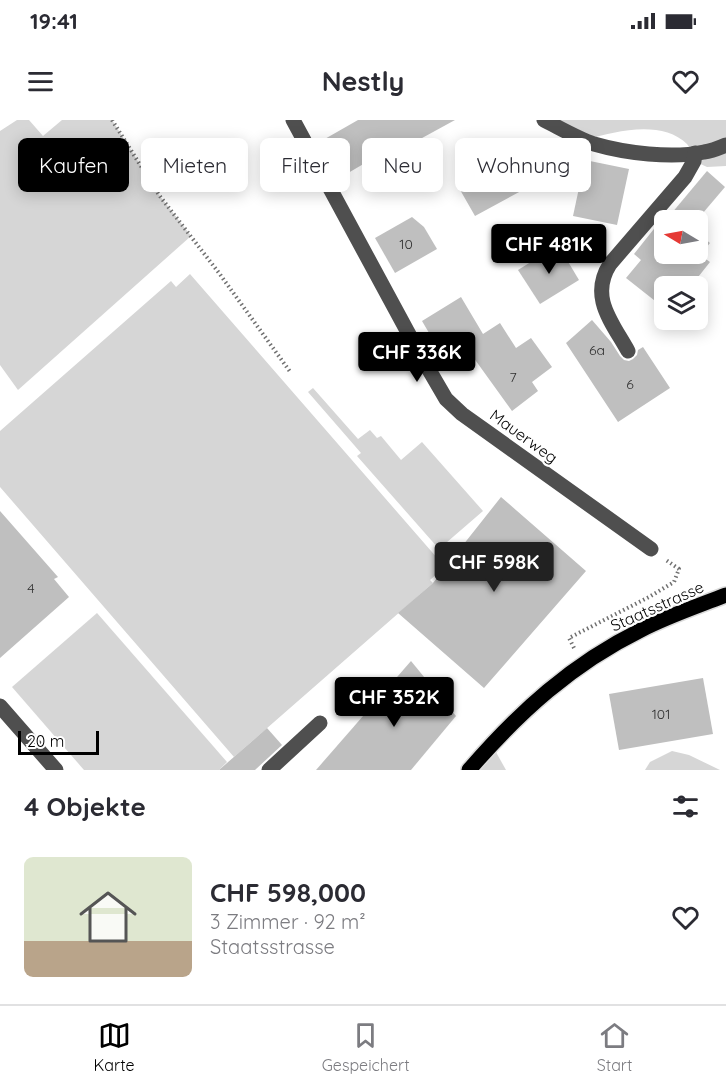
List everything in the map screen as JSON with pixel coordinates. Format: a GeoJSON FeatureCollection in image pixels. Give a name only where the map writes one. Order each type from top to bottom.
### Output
{"type":"FeatureCollection","features":[{"type":"Feature","properties":{"kind":"main road","name":"Staatsstrasse"},"geometry":{"type":"LineString","coordinates":[[469,770],[548,689],[582,664],[642,629],[726,595]]}},
{"type":"Feature","properties":{"kind":"street","name":"Mauerweg"},"geometry":{"type":"LineString","coordinates":[[293,120],[446,399],[462,414],[651,549]]}},
{"type":"Feature","properties":{"kind":"street"},"geometry":{"type":"LineString","coordinates":[[544,120],[575,136],[616,149],[663,155],[705,152],[726,145]]}},
{"type":"Feature","properties":{"kind":"street"},"geometry":{"type":"LineString","coordinates":[[628,351],[604,310],[600,292],[603,274],[685,177],[694,161],[695,153]]}},
{"type":"Feature","properties":{"kind":"street"},"geometry":{"type":"LineString","coordinates":[[0,706],[56,770]]}},
{"type":"Feature","properties":{"kind":"street"},"geometry":{"type":"LineString","coordinates":[[269,770],[320,723]]}},
{"type":"Feature","properties":{"kind":"path"},"geometry":{"type":"LineString","coordinates":[[112,120],[159,195],[291,373]]}},
{"type":"Feature","properties":{"kind":"path"},"geometry":{"type":"LineString","coordinates":[[582,664],[569,638],[674,582],[679,569],[651,549]]}},
{"type":"Feature","properties":{"kind":"shaded area"},"geometry":{"type":"Polygon","coordinates":[[[17,120],[29,120],[43,136],[62,120],[112,120],[123,138],[18,138],[18,192],[129,192],[129,147],[141,166],[141,192],[157,192],[191,236],[18,390],[0,365],[0,131],[17,120]]]}},
{"type":"Feature","properties":{"kind":"shaded area"},"geometry":{"type":"Polygon","coordinates":[[[544,120],[726,120],[726,166],[707,167],[694,161],[694,156],[687,144],[665,132],[639,129],[591,139],[582,138],[544,120]]]}},
{"type":"Feature","properties":{"kind":"shaded area"},"geometry":{"type":"Polygon","coordinates":[[[190,274],[445,567],[430,580],[433,583],[234,757],[0,487],[0,431],[171,281],[176,287],[190,274]]]}},
{"type":"Feature","properties":{"kind":"shaded area"},"geometry":{"type":"Polygon","coordinates":[[[313,388],[358,439],[370,430],[377,438],[381,436],[401,460],[422,442],[483,511],[439,549],[357,456],[361,453],[308,392],[313,388]]]}},
{"type":"Feature","properties":{"kind":"shaded area"},"geometry":{"type":"Polygon","coordinates":[[[97,613],[227,762],[219,770],[84,770],[12,687],[97,613]]]}},
{"type":"Feature","properties":{"kind":"shaded area"},"geometry":{"type":"Polygon","coordinates":[[[492,745],[506,770],[469,770],[492,745]]]}},
{"type":"Feature","properties":{"kind":"shaded area"},"geometry":{"type":"Polygon","coordinates":[[[672,751],[689,755],[720,770],[645,770],[650,762],[672,751]]]}},
{"type":"Feature","properties":{"kind":"building"},"geometry":{"type":"Polygon","coordinates":[[[358,120],[455,120],[422,138],[362,138],[362,165],[350,172],[350,138],[326,138],[358,120]]]}},
{"type":"Feature","properties":{"kind":"building"},"geometry":{"type":"Polygon","coordinates":[[[591,161],[629,169],[617,225],[573,216],[578,192],[591,192],[591,161]]]}},
{"type":"Feature","properties":{"kind":"building"},"geometry":{"type":"Polygon","coordinates":[[[707,171],[725,187],[705,210],[674,210],[707,171]]]}},
{"type":"Feature","properties":{"kind":"building"},"geometry":{"type":"Polygon","coordinates":[[[461,192],[519,192],[475,216],[461,192]]]}},
{"type":"Feature","properties":{"kind":"building"},"geometry":{"type":"Polygon","coordinates":[[[412,217],[424,227],[437,249],[395,273],[375,238],[412,217]]]}},
{"type":"Feature","properties":{"kind":"building"},"geometry":{"type":"Polygon","coordinates":[[[654,229],[654,264],[708,264],[708,261],[710,262],[699,276],[654,276],[654,300],[626,278],[641,260],[634,254],[654,229]]]}},
{"type":"Feature","properties":{"kind":"building"},"geometry":{"type":"Polygon","coordinates":[[[558,245],[579,280],[540,304],[518,270],[558,245]]]}},
{"type":"Feature","properties":{"kind":"building"},"geometry":{"type":"Polygon","coordinates":[[[461,297],[483,334],[500,323],[516,348],[531,338],[552,367],[532,382],[538,391],[512,411],[463,343],[442,355],[422,321],[461,297]]]}},
{"type":"Feature","properties":{"kind":"building"},"geometry":{"type":"Polygon","coordinates":[[[592,320],[624,360],[633,359],[638,350],[643,347],[670,388],[618,422],[566,343],[592,320]]]}},
{"type":"Feature","properties":{"kind":"building"},"geometry":{"type":"Polygon","coordinates":[[[501,497],[586,571],[484,688],[398,613],[433,583],[501,497]]]}},
{"type":"Feature","properties":{"kind":"building"},"geometry":{"type":"Polygon","coordinates":[[[0,511],[58,577],[54,579],[69,597],[0,658],[0,511]]]}},
{"type":"Feature","properties":{"kind":"building"},"geometry":{"type":"Polygon","coordinates":[[[411,661],[456,716],[411,770],[316,770],[411,661]]]}},
{"type":"Feature","properties":{"kind":"building"},"geometry":{"type":"Polygon","coordinates":[[[703,678],[713,734],[619,750],[609,694],[703,678]]]}},
{"type":"Feature","properties":{"kind":"building"},"geometry":{"type":"Polygon","coordinates":[[[267,728],[282,745],[255,770],[219,770],[267,728]]]}}]}
